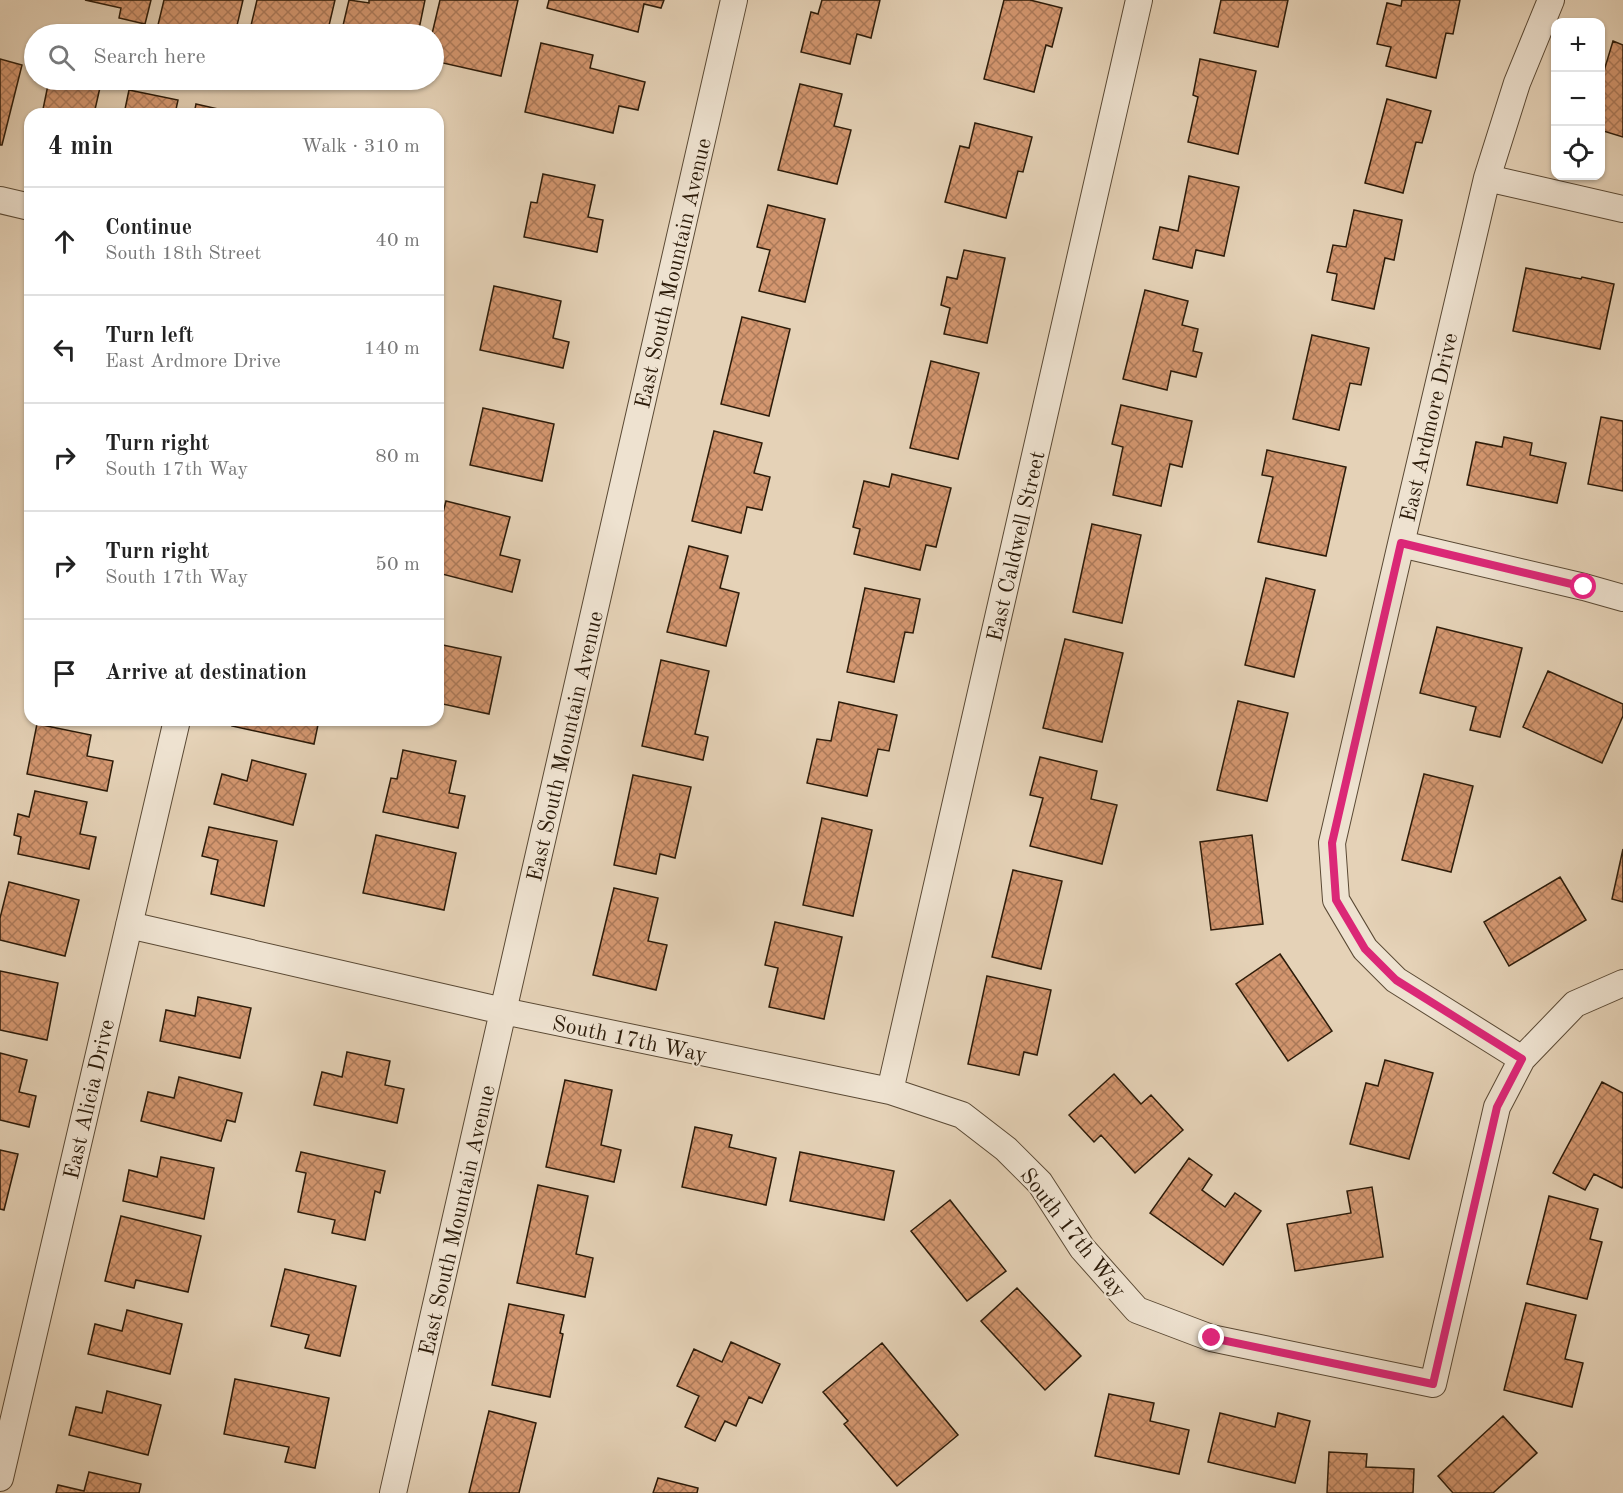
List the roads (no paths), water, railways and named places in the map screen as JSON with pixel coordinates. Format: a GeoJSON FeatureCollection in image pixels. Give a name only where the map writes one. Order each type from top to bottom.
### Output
{"type":"FeatureCollection","features":[{"type":"Feature","properties":{"kind":"street","name":"East South Mountain Avenue"},"geometry":{"type":"LineString","coordinates":[[393,1493],[734,0]]}},
{"type":"Feature","properties":{"kind":"street","name":"East Caldwell Street"},"geometry":{"type":"LineString","coordinates":[[890,1091],[1139,0]]}},
{"type":"Feature","properties":{"kind":"street","name":"East Ardmore Drive"},"geometry":{"type":"LineString","coordinates":[[1522,1059],[1396,980],[1365,949],[1336,900],[1332,843],[1487,178],[1517,83],[1551,0]]}},
{"type":"Feature","properties":{"kind":"street"},"geometry":{"type":"LineString","coordinates":[[1487,178],[1623,209]]}},
{"type":"Feature","properties":{"kind":"street"},"geometry":{"type":"LineString","coordinates":[[0,200],[24,206]]}},
{"type":"Feature","properties":{"kind":"street"},"geometry":{"type":"LineString","coordinates":[[1401,543],[1623,598]]}},
{"type":"Feature","properties":{"kind":"street","name":"East Alicia Drive"},"geometry":{"type":"LineString","coordinates":[[0,1478],[176,726]]}},
{"type":"Feature","properties":{"kind":"street","name":"South 17th Way"},"geometry":{"type":"LineString","coordinates":[[129,925],[503,1011],[890,1091],[962,1115],[1006,1149],[1040,1183],[1082,1248],[1137,1310],[1212,1338],[1433,1384],[1497,1107],[1522,1059],[1575,1004],[1623,983]]}}]}
